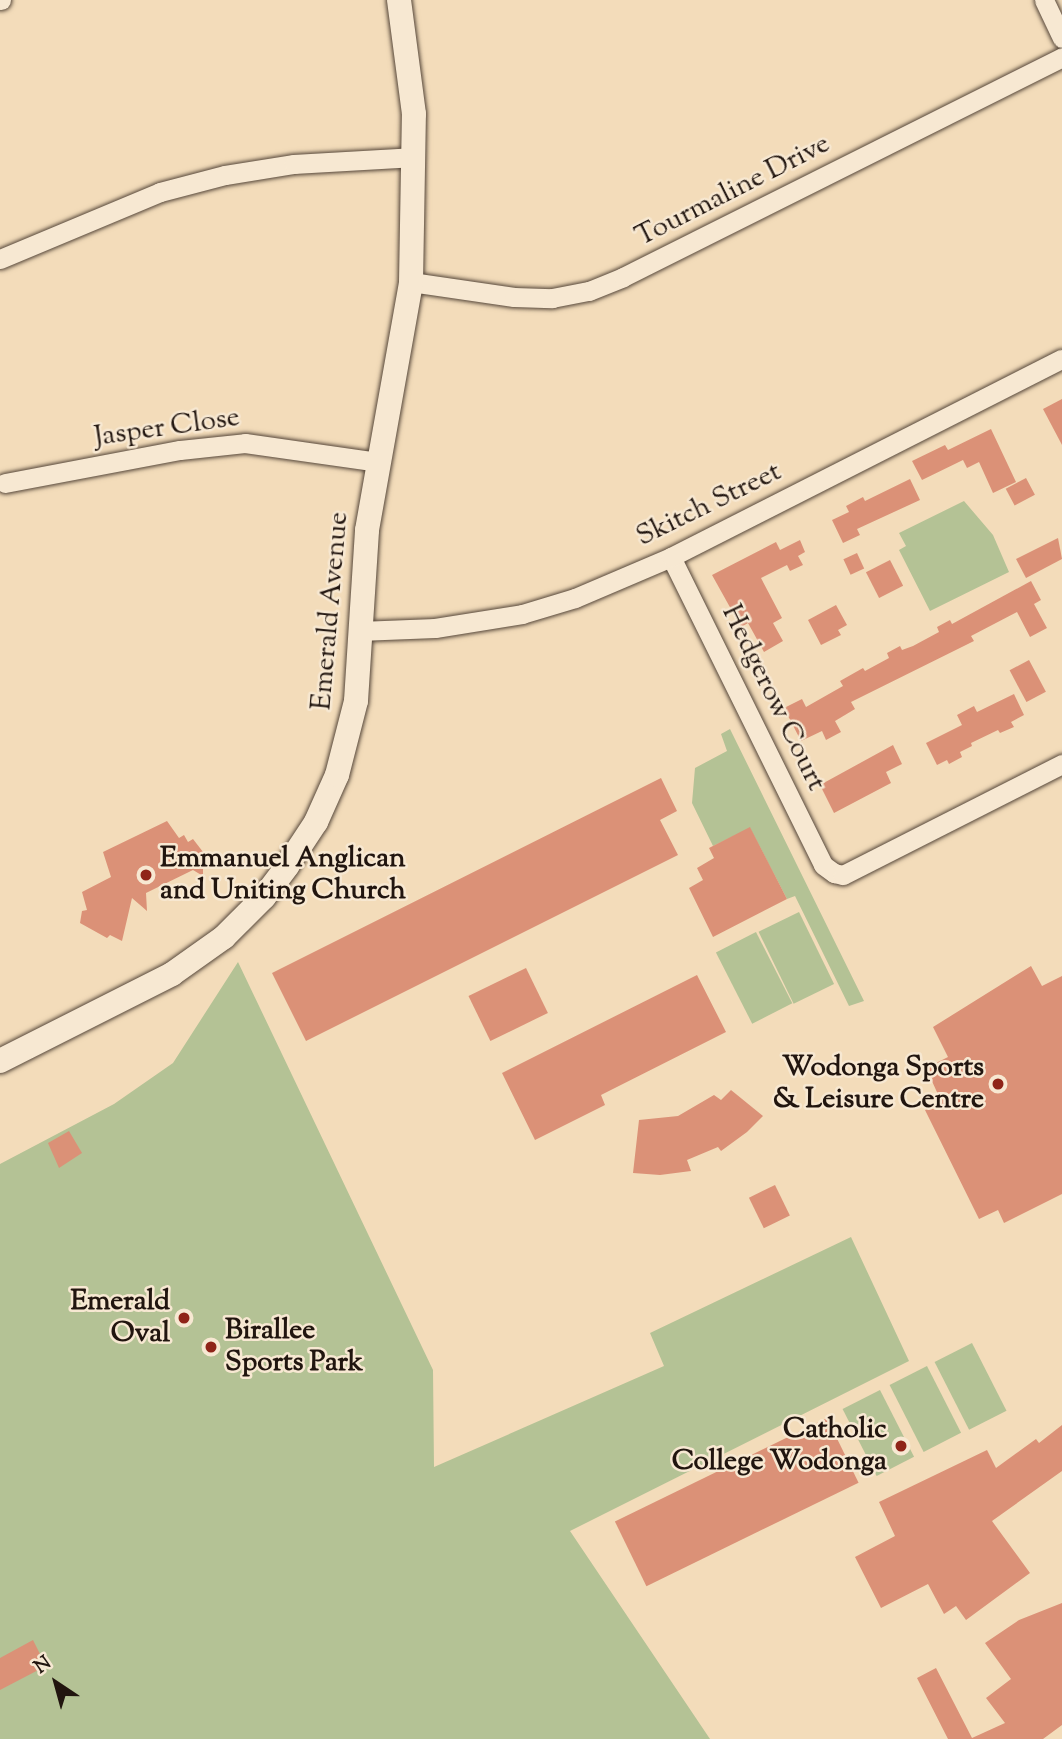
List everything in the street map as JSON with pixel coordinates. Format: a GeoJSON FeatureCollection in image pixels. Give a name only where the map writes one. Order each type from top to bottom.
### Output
{"type":"FeatureCollection","features":[{"type":"Feature","properties":{"kind":"street","name":"Emerald Avenue"},"geometry":{"type":"LineString","coordinates":[[0,1060],[191,962],[224,937],[264,897],[316,822],[337,775],[356,701],[367,530],[411,282],[414,114],[400,0]]}},
{"type":"Feature","properties":{"kind":"street"},"geometry":{"type":"LineString","coordinates":[[1044,0],[1062,38]]}},
{"type":"Feature","properties":{"kind":"street","name":"Tourmaline Drive"},"geometry":{"type":"LineString","coordinates":[[411,282],[514,297],[552,298],[589,291],[623,278],[1062,57]]}},
{"type":"Feature","properties":{"kind":"street"},"geometry":{"type":"LineString","coordinates":[[0,259],[160,192],[225,175],[293,164],[415,157]]}},
{"type":"Feature","properties":{"kind":"street","name":"Skitch Street"},"geometry":{"type":"LineString","coordinates":[[359,631],[435,628],[522,614],[575,598],[671,557],[1062,359]]}},
{"type":"Feature","properties":{"kind":"street","name":"Jasper Close"},"geometry":{"type":"LineString","coordinates":[[5,482],[180,450],[245,443],[378,461]]}},
{"type":"Feature","properties":{"kind":"street","name":"Hedgerow Court"},"geometry":{"type":"LineString","coordinates":[[671,557],[823,865],[843,875],[1062,765]]}},
{"type":"Feature","properties":{"kind":"green space"},"geometry":{"type":"Polygon","coordinates":[[[964,501],[993,535],[1009,572],[930,611],[899,550],[906,546],[899,533],[964,501]]]}},
{"type":"Feature","properties":{"kind":"green space"},"geometry":{"type":"Polygon","coordinates":[[[730,729],[864,1001],[849,1006],[795,896],[787,899],[750,828],[713,846],[692,803],[695,768],[727,751],[721,734],[730,729]]]}},
{"type":"Feature","properties":{"kind":"green space"},"geometry":{"type":"Polygon","coordinates":[[[799,912],[834,984],[794,1004],[759,932],[799,912]]]}},
{"type":"Feature","properties":{"kind":"green space"},"geometry":{"type":"Polygon","coordinates":[[[756,932],[792,1003],[752,1024],[716,952],[756,932]]]}},
{"type":"Feature","properties":{"kind":"green space","name":"Birallee Sports Park"},"geometry":{"type":"Polygon","coordinates":[[[238,962],[433,1370],[434,1467],[664,1366],[650,1333],[851,1237],[909,1361],[570,1531],[710,1739],[0,1739],[0,1164],[114,1104],[173,1063],[238,962]]]}},
{"type":"Feature","properties":{"kind":"green space"},"geometry":{"type":"Polygon","coordinates":[[[972,1343],[1007,1411],[969,1430],[935,1362],[972,1343]]]}},
{"type":"Feature","properties":{"kind":"green space"},"geometry":{"type":"Polygon","coordinates":[[[927,1366],[961,1433],[924,1452],[890,1385],[927,1366]]]}},
{"type":"Feature","properties":{"kind":"green space"},"geometry":{"type":"Polygon","coordinates":[[[880,1390],[914,1457],[877,1476],[843,1409],[880,1390]]]}},
{"type":"Feature","properties":{"kind":"building"},"geometry":{"type":"Polygon","coordinates":[[[1062,399],[1062,445],[1043,409],[1062,399]]]}},
{"type":"Feature","properties":{"kind":"building"},"geometry":{"type":"Polygon","coordinates":[[[991,429],[1016,482],[993,493],[979,462],[967,468],[963,460],[922,480],[912,461],[945,445],[948,450],[991,429]]]}},
{"type":"Feature","properties":{"kind":"building"},"geometry":{"type":"Polygon","coordinates":[[[1026,478],[1035,495],[1015,506],[1006,489],[1026,478]]]}},
{"type":"Feature","properties":{"kind":"building"},"geometry":{"type":"Polygon","coordinates":[[[910,479],[920,500],[857,529],[860,535],[843,543],[832,520],[849,512],[846,506],[863,497],[865,501],[910,479]]]}},
{"type":"Feature","properties":{"kind":"building"},"geometry":{"type":"Polygon","coordinates":[[[1058,538],[1062,559],[1026,578],[1016,559],[1058,538]]]}},
{"type":"Feature","properties":{"kind":"building"},"geometry":{"type":"Polygon","coordinates":[[[800,540],[805,552],[798,556],[803,565],[790,571],[787,565],[761,578],[782,618],[773,623],[783,641],[764,652],[748,623],[741,627],[712,575],[776,542],[780,550],[800,540]]]}},
{"type":"Feature","properties":{"kind":"building"},"geometry":{"type":"Polygon","coordinates":[[[857,553],[864,568],[851,575],[843,559],[857,553]]]}},
{"type":"Feature","properties":{"kind":"building"},"geometry":{"type":"Polygon","coordinates":[[[890,560],[903,586],[879,598],[866,572],[890,560]]]}},
{"type":"Feature","properties":{"kind":"building"},"geometry":{"type":"Polygon","coordinates":[[[1031,581],[1041,600],[1034,604],[1047,628],[1030,637],[1017,612],[971,636],[974,641],[851,702],[855,709],[835,721],[841,732],[826,740],[822,731],[801,741],[784,708],[802,699],[806,707],[843,686],[840,681],[889,658],[887,653],[900,646],[902,650],[913,646],[939,632],[937,627],[950,620],[952,624],[1031,581]]]}},
{"type":"Feature","properties":{"kind":"building"},"geometry":{"type":"Polygon","coordinates":[[[836,605],[847,625],[838,630],[841,635],[821,645],[808,620],[836,605]]]}},
{"type":"Feature","properties":{"kind":"building"},"geometry":{"type":"Polygon","coordinates":[[[1029,660],[1046,692],[1026,702],[1010,670],[1029,660]]]}},
{"type":"Feature","properties":{"kind":"building"},"geometry":{"type":"Polygon","coordinates":[[[1014,694],[1024,715],[1011,722],[1014,727],[1000,733],[998,730],[971,743],[972,746],[960,752],[962,757],[949,764],[947,760],[937,765],[926,743],[962,725],[957,715],[974,706],[977,712],[1014,694]]]}},
{"type":"Feature","properties":{"kind":"building"},"geometry":{"type":"Polygon","coordinates":[[[893,745],[902,764],[886,772],[891,783],[834,813],[820,785],[893,745]]]}},
{"type":"Feature","properties":{"kind":"building"},"geometry":{"type":"Polygon","coordinates":[[[661,778],[677,811],[660,820],[678,855],[306,1041],[272,973],[661,778]]]}},
{"type":"Feature","properties":{"kind":"building","name":"Emmanuel Anglican and Uniting Church"},"geometry":{"type":"Polygon","coordinates":[[[167,821],[179,838],[184,835],[188,842],[193,839],[210,861],[203,865],[203,876],[193,870],[146,893],[147,911],[132,898],[122,941],[110,935],[107,938],[80,923],[82,911],[87,910],[82,892],[111,877],[103,852],[167,821]]]}},
{"type":"Feature","properties":{"kind":"building"},"geometry":{"type":"Polygon","coordinates":[[[750,827],[787,899],[713,937],[689,888],[703,880],[697,868],[714,858],[709,848],[750,827]]]}},
{"type":"Feature","properties":{"kind":"building","name":"Wodonga Sports & Leisure Centre"},"geometry":{"type":"Polygon","coordinates":[[[1031,966],[1042,986],[1062,976],[1062,1194],[1004,1223],[998,1210],[979,1219],[925,1110],[941,1101],[926,1068],[948,1057],[933,1027],[1031,966]]]}},
{"type":"Feature","properties":{"kind":"building"},"geometry":{"type":"Polygon","coordinates":[[[526,968],[548,1013],[490,1041],[468,996],[526,968]]]}},
{"type":"Feature","properties":{"kind":"building"},"geometry":{"type":"Polygon","coordinates":[[[697,975],[726,1032],[601,1095],[605,1105],[535,1140],[502,1073],[697,975]]]}},
{"type":"Feature","properties":{"kind":"building"},"geometry":{"type":"Polygon","coordinates":[[[731,1090],[763,1116],[747,1132],[721,1151],[718,1147],[687,1160],[691,1171],[660,1175],[633,1173],[639,1120],[678,1116],[714,1095],[721,1100],[731,1090]]]}},
{"type":"Feature","properties":{"kind":"building"},"geometry":{"type":"Polygon","coordinates":[[[69,1131],[82,1153],[59,1168],[48,1143],[69,1131]]]}},
{"type":"Feature","properties":{"kind":"building"},"geometry":{"type":"Polygon","coordinates":[[[775,1185],[790,1216],[764,1228],[749,1198],[775,1185]]]}},
{"type":"Feature","properties":{"kind":"building"},"geometry":{"type":"Polygon","coordinates":[[[827,1418],[859,1483],[646,1586],[615,1521],[827,1418]]]}},
{"type":"Feature","properties":{"kind":"building"},"geometry":{"type":"Polygon","coordinates":[[[1062,1425],[1062,1471],[992,1521],[1030,1573],[966,1620],[956,1606],[944,1614],[928,1584],[881,1608],[855,1557],[895,1536],[879,1502],[987,1450],[996,1468],[1036,1439],[1039,1443],[1062,1425]]]}},
{"type":"Feature","properties":{"kind":"building"},"geometry":{"type":"Polygon","coordinates":[[[1062,1603],[1062,1725],[1043,1739],[948,1739],[917,1678],[936,1668],[972,1738],[1005,1723],[986,1698],[1011,1679],[985,1643],[1019,1620],[1062,1603]]]}},
{"type":"Feature","properties":{"kind":"building"},"geometry":{"type":"Polygon","coordinates":[[[33,1640],[46,1666],[0,1690],[0,1658],[33,1640]]]}},
{"type":"Feature","properties":{"kind":"place","name":"Emmanuel Anglican and Uniting Church"},"geometry":{"type":"Point","coordinates":[146,875]}},
{"type":"Feature","properties":{"kind":"place","name":"Wodonga Sports & Leisure Centre"},"geometry":{"type":"Point","coordinates":[998,1084]}},
{"type":"Feature","properties":{"kind":"place","name":"Emerald Oval"},"geometry":{"type":"Point","coordinates":[184,1318]}},
{"type":"Feature","properties":{"kind":"place","name":"Birallee Sports Park"},"geometry":{"type":"Point","coordinates":[211,1347]}},
{"type":"Feature","properties":{"kind":"place","name":"Catholic College Wodonga"},"geometry":{"type":"Point","coordinates":[901,1446]}}]}
